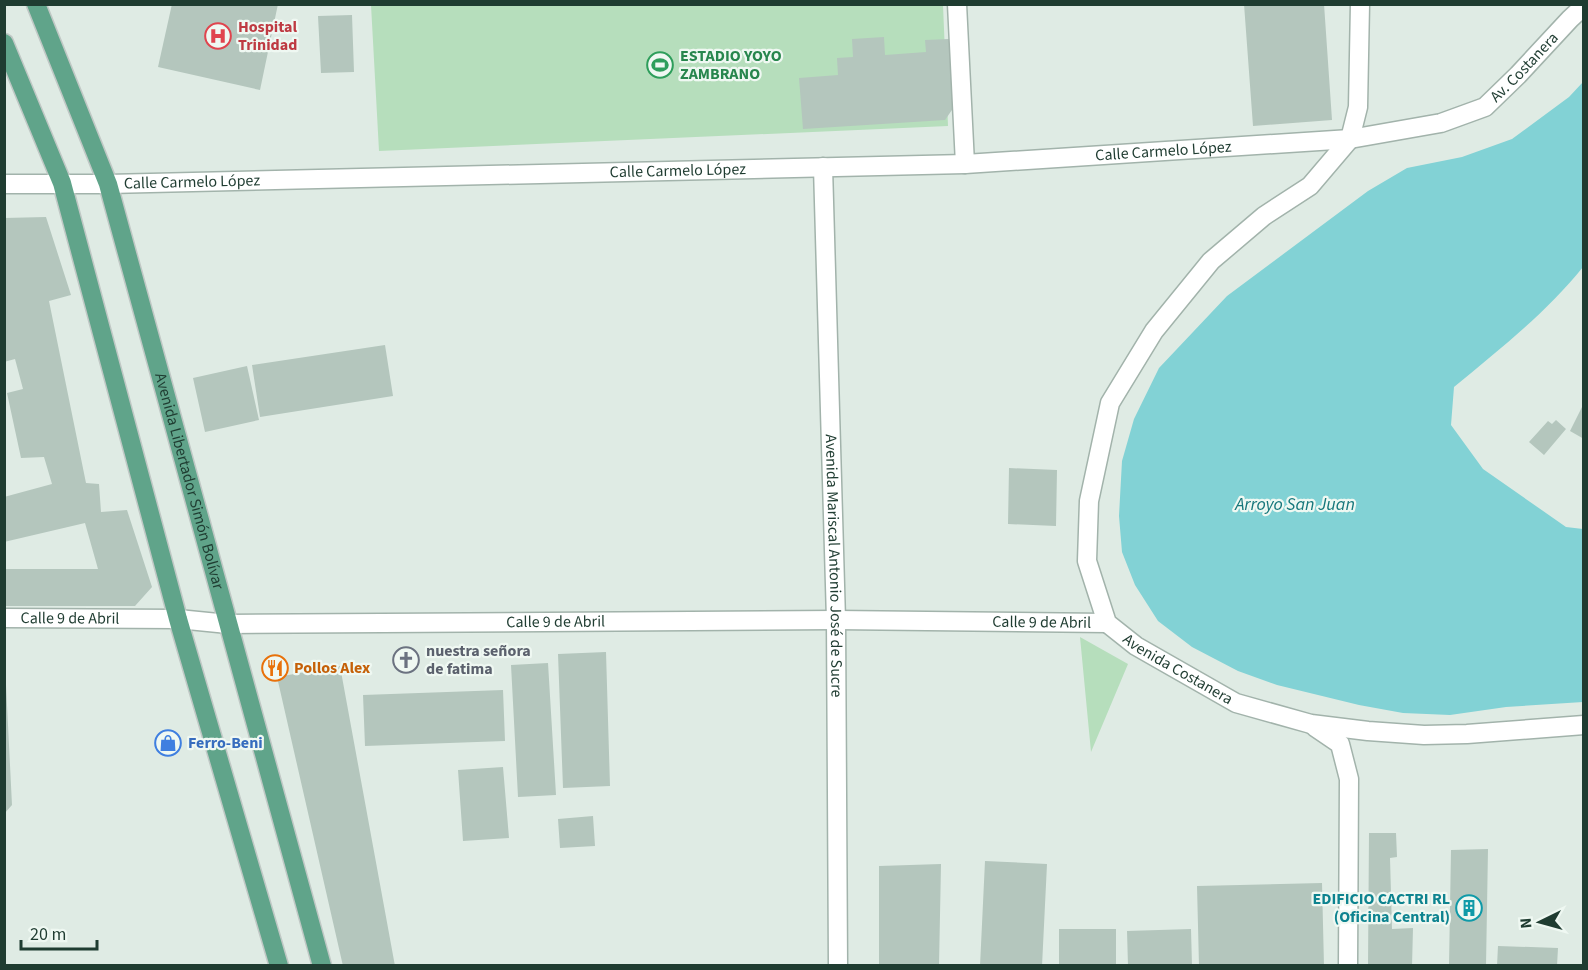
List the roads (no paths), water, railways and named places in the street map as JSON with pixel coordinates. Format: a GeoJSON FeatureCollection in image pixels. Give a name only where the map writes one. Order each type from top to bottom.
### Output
{"type":"FeatureCollection","features":[{"type":"Feature","properties":{"kind":"main road","name":"Avenida Libertador Simón Bolívar"},"geometry":{"type":"LineString","coordinates":[[36,4],[108,184],[322,966]]}},
{"type":"Feature","properties":{"kind":"main road"},"geometry":{"type":"LineString","coordinates":[[4,43],[62,183],[178,619],[279,966]]}},
{"type":"Feature","properties":{"kind":"street"},"geometry":{"type":"LineString","coordinates":[[957,4],[965,164]]}},
{"type":"Feature","properties":{"kind":"street"},"geometry":{"type":"LineString","coordinates":[[1350,139],[1359,107],[1360,4]]}},
{"type":"Feature","properties":{"kind":"street","name":"Av. Costanera"},"geometry":{"type":"LineString","coordinates":[[1350,139],[1441,123],[1485,107],[1584,6]]}},
{"type":"Feature","properties":{"kind":"street","name":"Calle Carmelo López"},"geometry":{"type":"LineString","coordinates":[[4,184],[108,184],[965,164],[1350,139]]}},
{"type":"Feature","properties":{"kind":"street","name":"Avenida Costanera"},"geometry":{"type":"LineString","coordinates":[[1350,139],[1310,186],[1264,216],[1211,261],[1154,331],[1110,403],[1089,501],[1087,561],[1107,623],[1136,646],[1236,703],[1311,724],[1424,735],[1584,725]]}},
{"type":"Feature","properties":{"kind":"street","name":"Avenida Mariscal Antonio José de Sucre"},"geometry":{"type":"LineString","coordinates":[[823,167],[836,620],[837,966]]}},
{"type":"Feature","properties":{"kind":"street","name":"Calle 9 de Abril"},"geometry":{"type":"LineString","coordinates":[[4,618],[178,619],[228,624],[836,620],[1107,623]]}},
{"type":"Feature","properties":{"kind":"street"},"geometry":{"type":"LineString","coordinates":[[1311,724],[1340,744],[1349,779],[1348,966]]}},
{"type":"Feature","properties":{"kind":"water","name":"Arroyo San Juan"},"geometry":{"type":"Polygon","coordinates":[[[1583,82],[1583,267],[1538,315],[1454,387],[1451,425],[1483,469],[1566,527],[1583,529],[1583,702],[1506,707],[1450,715],[1403,713],[1277,685],[1238,671],[1192,647],[1158,621],[1135,585],[1122,552],[1119,516],[1122,461],[1134,419],[1159,368],[1227,296],[1368,191],[1407,168],[1462,157],[1512,139],[1569,97],[1583,82]]]}},
{"type":"Feature","properties":{"kind":"place","name":"Hospital Trinidad"},"geometry":{"type":"Point","coordinates":[218,36]}},
{"type":"Feature","properties":{"kind":"place","name":"ESTADIO YOYO ZAMBRANO"},"geometry":{"type":"Point","coordinates":[660,65]}},
{"type":"Feature","properties":{"kind":"place","name":"nuestra señora de fatima"},"geometry":{"type":"Point","coordinates":[406,660]}},
{"type":"Feature","properties":{"kind":"place","name":"Pollos Alex"},"geometry":{"type":"Point","coordinates":[275,668]}},
{"type":"Feature","properties":{"kind":"place","name":"Ferro-Beni"},"geometry":{"type":"Point","coordinates":[168,743]}},
{"type":"Feature","properties":{"kind":"place","name":"EDIFICIO CACTRI RL (Oficina Central)"},"geometry":{"type":"Point","coordinates":[1469,908]}}]}
